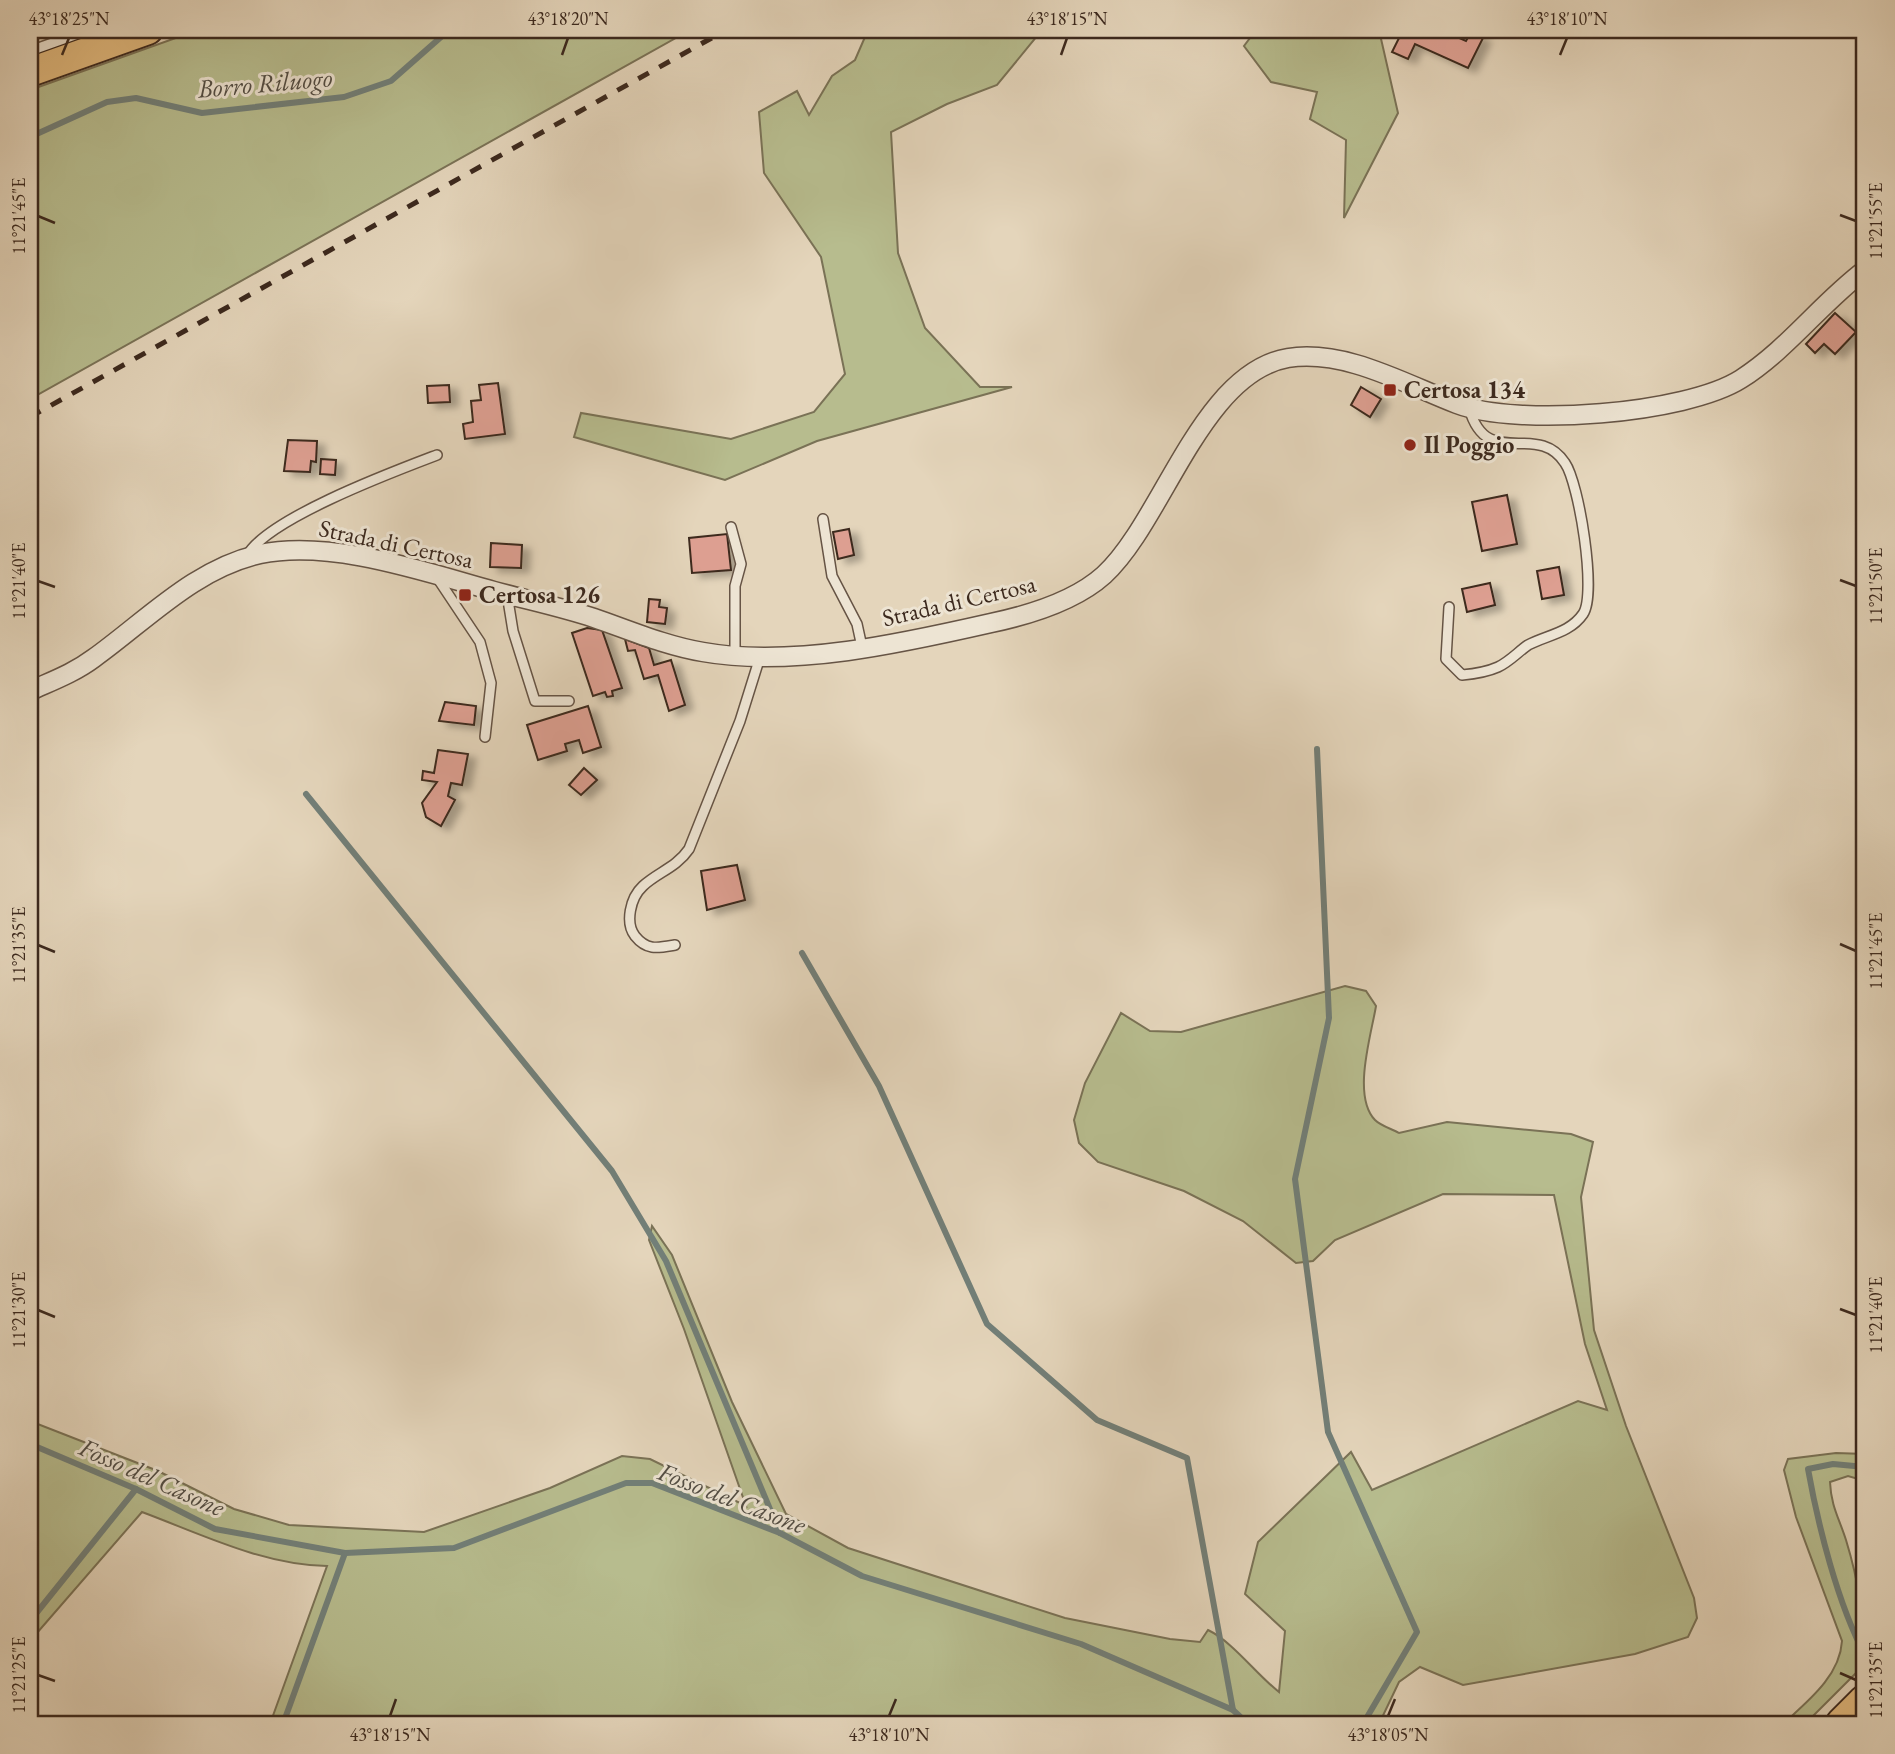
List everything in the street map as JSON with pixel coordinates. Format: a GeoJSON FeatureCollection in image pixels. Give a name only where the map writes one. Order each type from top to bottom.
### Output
{"type":"FeatureCollection","features":[{"type":"Feature","properties":{"kind":"highway"},"geometry":{"type":"LineString","coordinates":[[1843,1724],[1865,1702]]}},
{"type":"Feature","properties":{"kind":"main road"},"geometry":{"type":"LineString","coordinates":[[30,72],[140,31]]}},
{"type":"Feature","properties":{"kind":"street","name":"Strada di Certosa"},"geometry":{"type":"LineString","coordinates":[[30,691],[79,668],[174,595],[247,557],[279,551],[315,551],[435,575],[559,606],[695,651],[735,656],[760,657],[862,647],[1014,618],[1060,602],[1090,586],[1108,572],[1131,542],[1183,456],[1215,410],[1251,375],[1277,361],[1311,356],[1342,361],[1469,408],[1602,413],[1661,406],[1712,393],[1736,382],[1762,364],[1865,270]]}},
{"type":"Feature","properties":{"kind":"lane"},"geometry":{"type":"LineString","coordinates":[[30,51],[89,30]]}},
{"type":"Feature","properties":{"kind":"lane"},"geometry":{"type":"LineString","coordinates":[[1449,607],[1446,659],[1461,675],[1477,673],[1497,667],[1529,645],[1570,627],[1585,612],[1588,585],[1583,537],[1566,464],[1552,447],[1530,442],[1508,446],[1491,440],[1473,423],[1469,408]]}},
{"type":"Feature","properties":{"kind":"lane"},"geometry":{"type":"LineString","coordinates":[[247,557],[252,547],[266,534],[370,480],[437,454]]}},
{"type":"Feature","properties":{"kind":"lane"},"geometry":{"type":"LineString","coordinates":[[823,519],[832,576],[858,624],[862,647]]}},
{"type":"Feature","properties":{"kind":"lane"},"geometry":{"type":"LineString","coordinates":[[731,527],[741,564],[735,586],[735,656]]}},
{"type":"Feature","properties":{"kind":"lane"},"geometry":{"type":"LineString","coordinates":[[435,575],[480,642],[491,683],[485,737]]}},
{"type":"Feature","properties":{"kind":"lane"},"geometry":{"type":"LineString","coordinates":[[507,594],[513,631],[535,701],[569,701]]}},
{"type":"Feature","properties":{"kind":"lane"},"geometry":{"type":"LineString","coordinates":[[675,945],[652,949],[641,944],[632,933],[629,921],[635,898],[641,887],[680,863],[689,849],[740,722],[760,657]]}},
{"type":"Feature","properties":{"kind":"green space"},"geometry":{"type":"Polygon","coordinates":[[[198,30],[690,30],[30,399],[30,90],[198,30]]]}},
{"type":"Feature","properties":{"kind":"green space"},"geometry":{"type":"Polygon","coordinates":[[[868,30],[1042,30],[997,85],[947,104],[891,132],[898,253],[925,328],[980,387],[1012,387],[817,441],[725,480],[574,437],[581,413],[731,439],[814,412],[845,374],[821,257],[764,173],[759,112],[797,91],[809,115],[832,76],[855,60],[868,30]]]}},
{"type":"Feature","properties":{"kind":"green space"},"geometry":{"type":"Polygon","coordinates":[[[1256,30],[1379,30],[1398,113],[1344,218],[1346,140],[1310,119],[1317,92],[1271,82],[1244,46],[1256,30]]]}},
{"type":"Feature","properties":{"kind":"green space"},"geometry":{"type":"Polygon","coordinates":[[[1345,986],[1366,991],[1376,1006],[1364,1081],[1368,1109],[1380,1124],[1399,1133],[1447,1122],[1571,1134],[1593,1142],[1581,1197],[1594,1330],[1626,1426],[1694,1598],[1697,1618],[1688,1637],[1635,1654],[1463,1685],[1420,1667],[1399,1682],[1379,1724],[270,1724],[327,1566],[256,1554],[142,1512],[30,1641],[30,1421],[158,1471],[234,1509],[289,1525],[424,1532],[550,1488],[622,1456],[650,1459],[746,1506],[684,1329],[649,1240],[652,1226],[672,1255],[732,1402],[786,1514],[848,1548],[1065,1618],[1170,1639],[1200,1642],[1208,1630],[1226,1642],[1279,1692],[1285,1631],[1245,1594],[1258,1542],[1351,1452],[1372,1490],[1578,1401],[1607,1410],[1585,1344],[1554,1195],[1443,1194],[1335,1240],[1313,1261],[1296,1263],[1243,1221],[1184,1191],[1098,1162],[1079,1143],[1074,1120],[1085,1083],[1121,1013],[1150,1031],[1181,1032],[1345,986]]]}},
{"type":"Feature","properties":{"kind":"green space"},"geometry":{"type":"Polygon","coordinates":[[[1836,1453],[1865,1454],[1865,1481],[1848,1476],[1830,1482],[1834,1505],[1854,1570],[1864,1633],[1865,1664],[1805,1724],[1783,1724],[1829,1677],[1840,1654],[1842,1641],[1796,1517],[1784,1470],[1788,1459],[1836,1453]]]}},
{"type":"Feature","properties":{"kind":"building"},"geometry":{"type":"Polygon","coordinates":[[[1403,30],[1441,30],[1466,41],[1471,32],[1483,38],[1468,68],[1415,44],[1408,59],[1392,52],[1403,30]]]}},
{"type":"Feature","properties":{"kind":"building"},"geometry":{"type":"Polygon","coordinates":[[[1835,313],[1856,332],[1835,354],[1824,344],[1815,353],[1806,344],[1835,313]]]}},
{"type":"Feature","properties":{"kind":"building"},"geometry":{"type":"Polygon","coordinates":[[[498,383],[505,434],[465,439],[463,424],[473,422],[471,401],[481,400],[479,385],[498,383]]]}},
{"type":"Feature","properties":{"kind":"building"},"geometry":{"type":"Polygon","coordinates":[[[449,385],[450,402],[428,403],[427,386],[449,385]]]}},
{"type":"Feature","properties":{"kind":"building"},"geometry":{"type":"Polygon","coordinates":[[[1361,387],[1381,399],[1370,417],[1351,405],[1361,387]]]}},
{"type":"Feature","properties":{"kind":"building"},"geometry":{"type":"Polygon","coordinates":[[[288,440],[317,441],[316,462],[311,461],[310,472],[284,471],[288,440]]]}},
{"type":"Feature","properties":{"kind":"building"},"geometry":{"type":"Polygon","coordinates":[[[321,459],[336,460],[335,475],[320,474],[321,459]]]}},
{"type":"Feature","properties":{"kind":"building"},"geometry":{"type":"Polygon","coordinates":[[[1507,495],[1517,544],[1482,551],[1472,502],[1507,495]]]}},
{"type":"Feature","properties":{"kind":"building"},"geometry":{"type":"Polygon","coordinates":[[[849,529],[854,555],[838,559],[833,532],[849,529]]]}},
{"type":"Feature","properties":{"kind":"building"},"geometry":{"type":"Polygon","coordinates":[[[727,534],[731,570],[692,573],[689,538],[727,534]]]}},
{"type":"Feature","properties":{"kind":"building"},"geometry":{"type":"Polygon","coordinates":[[[491,543],[522,545],[521,568],[490,567],[491,543]]]}},
{"type":"Feature","properties":{"kind":"building"},"geometry":{"type":"Polygon","coordinates":[[[1559,567],[1564,595],[1542,599],[1537,571],[1559,567]]]}},
{"type":"Feature","properties":{"kind":"building"},"geometry":{"type":"Polygon","coordinates":[[[1490,583],[1495,605],[1467,612],[1462,589],[1490,583]]]}},
{"type":"Feature","properties":{"kind":"building"},"geometry":{"type":"Polygon","coordinates":[[[649,599],[660,600],[659,607],[667,608],[665,624],[647,622],[649,599]]]}},
{"type":"Feature","properties":{"kind":"building"},"geometry":{"type":"Polygon","coordinates":[[[587,628],[602,630],[622,688],[612,691],[613,696],[607,697],[605,692],[593,696],[572,633],[587,628]]]}},
{"type":"Feature","properties":{"kind":"building"},"geometry":{"type":"Polygon","coordinates":[[[625,639],[649,648],[654,665],[671,660],[685,705],[669,711],[658,675],[644,679],[635,650],[628,651],[625,639]]]}},
{"type":"Feature","properties":{"kind":"building"},"geometry":{"type":"Polygon","coordinates":[[[445,702],[476,706],[474,725],[439,721],[445,702]]]}},
{"type":"Feature","properties":{"kind":"building"},"geometry":{"type":"Polygon","coordinates":[[[588,706],[601,747],[583,753],[579,740],[565,744],[567,751],[538,760],[527,725],[588,706]]]}},
{"type":"Feature","properties":{"kind":"building"},"geometry":{"type":"Polygon","coordinates":[[[438,750],[468,754],[462,785],[451,783],[448,796],[455,800],[441,826],[426,817],[422,803],[437,782],[422,780],[423,771],[434,773],[438,750]]]}},
{"type":"Feature","properties":{"kind":"building"},"geometry":{"type":"Polygon","coordinates":[[[584,768],[597,780],[581,795],[569,785],[584,768]]]}},
{"type":"Feature","properties":{"kind":"building"},"geometry":{"type":"Polygon","coordinates":[[[737,865],[745,900],[707,910],[701,871],[737,865]]]}},
{"type":"Feature","properties":{"kind":"waterway","name":"Borro Riluogo"},"geometry":{"type":"LineString","coordinates":[[30,137],[107,102],[136,98],[202,113],[344,97],[391,81],[449,30]]}},
{"type":"Feature","properties":{"kind":"waterway"},"geometry":{"type":"LineString","coordinates":[[1317,749],[1329,1018],[1295,1179],[1328,1432],[1417,1632],[1363,1724]]}},
{"type":"Feature","properties":{"kind":"waterway"},"geometry":{"type":"LineString","coordinates":[[306,794],[612,1171],[666,1261],[780,1533]]}},
{"type":"Feature","properties":{"kind":"waterway"},"geometry":{"type":"LineString","coordinates":[[802,953],[879,1086],[987,1324],[1097,1420],[1187,1458],[1233,1710]]}},
{"type":"Feature","properties":{"kind":"waterway","name":"Fosso del Casone"},"geometry":{"type":"LineString","coordinates":[[30,1444],[136,1489],[215,1529],[345,1553],[454,1548],[626,1483],[652,1483],[780,1533],[862,1576],[1081,1644],[1233,1710],[1248,1724]]}},
{"type":"Feature","properties":{"kind":"waterway"},"geometry":{"type":"LineString","coordinates":[[1865,1467],[1833,1464],[1808,1469],[1830,1564],[1846,1613],[1865,1655]]}},
{"type":"Feature","properties":{"kind":"waterway"},"geometry":{"type":"LineString","coordinates":[[30,1621],[136,1489]]}},
{"type":"Feature","properties":{"kind":"waterway"},"geometry":{"type":"LineString","coordinates":[[283,1724],[345,1553]]}},
{"type":"Feature","properties":{"kind":"railway"},"geometry":{"type":"LineString","coordinates":[[30,417],[726,30]]}},
{"type":"Feature","properties":{"kind":"place","name":"Certosa 134"},"geometry":{"type":"Point","coordinates":[1390,390]}},
{"type":"Feature","properties":{"kind":"place","name":"Il Poggio"},"geometry":{"type":"Point","coordinates":[1410,445]}},
{"type":"Feature","properties":{"kind":"place","name":"Certosa 126"},"geometry":{"type":"Point","coordinates":[465,595]}}]}
